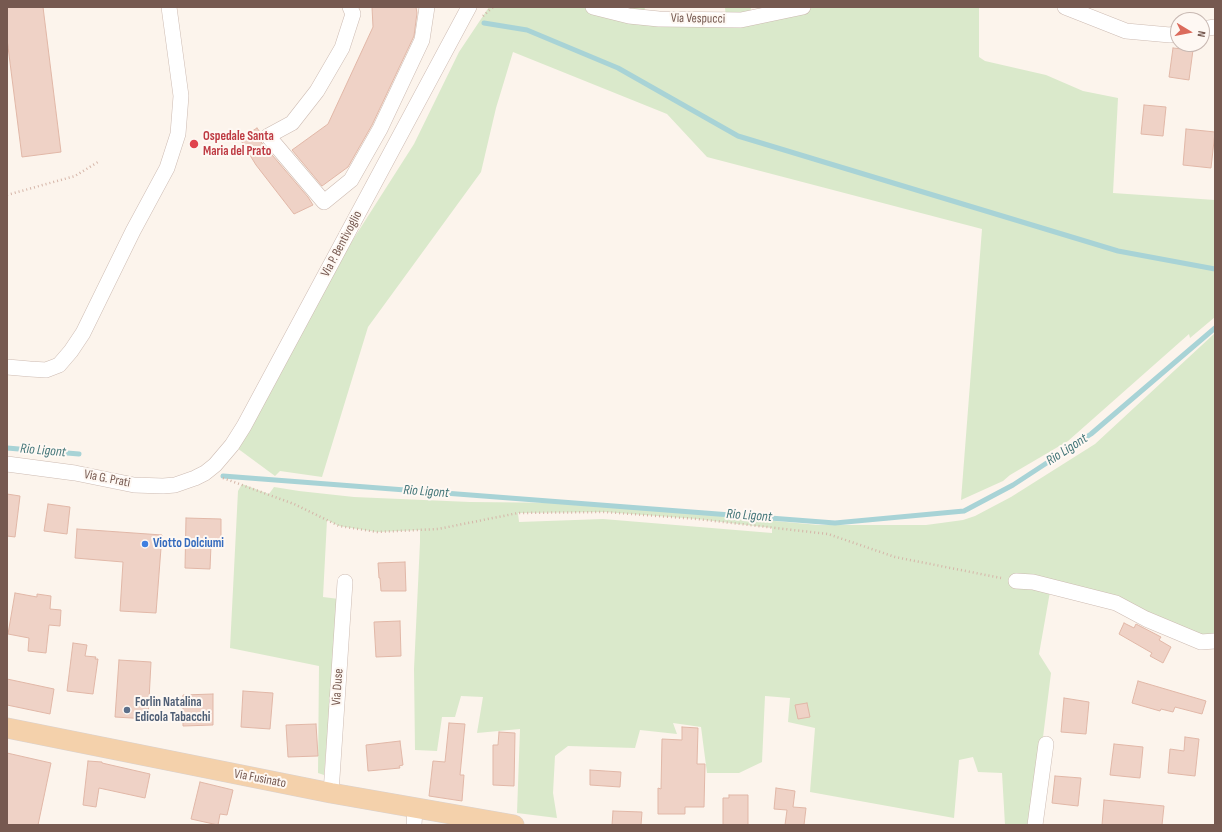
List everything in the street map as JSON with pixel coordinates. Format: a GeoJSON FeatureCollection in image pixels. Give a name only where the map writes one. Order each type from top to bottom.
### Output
{"type":"FeatureCollection","features":[{"type":"Feature","properties":{"kind":"main road","name":"Via Fusinato"},"geometry":{"type":"LineString","coordinates":[[7,728],[331,793],[414,817],[514,825]]}},
{"type":"Feature","properties":{"kind":"street"},"geometry":{"type":"LineString","coordinates":[[7,367],[30,370],[46,370],[59,365],[71,351],[83,333],[133,231],[168,168],[178,134],[181,96],[169,7]]}},
{"type":"Feature","properties":{"kind":"street"},"geometry":{"type":"LineString","coordinates":[[350,7],[353,14],[342,48],[317,91],[292,123],[268,136],[324,202],[351,180],[380,129],[422,40],[427,7]]}},
{"type":"Feature","properties":{"kind":"street","name":"Via P. Bentivoglio"},"geometry":{"type":"LineString","coordinates":[[205,473],[216,465],[224,456],[244,426],[469,7]]}},
{"type":"Feature","properties":{"kind":"street","name":"Via Vespucci"},"geometry":{"type":"LineString","coordinates":[[593,7],[629,16],[658,19],[734,20],[741,20],[803,7]]}},
{"type":"Feature","properties":{"kind":"street"},"geometry":{"type":"LineString","coordinates":[[1065,7],[1126,31],[1170,35]]}},
{"type":"Feature","properties":{"kind":"street","name":"Via G. Prati"},"geometry":{"type":"LineString","coordinates":[[7,464],[75,473],[134,485],[151,486],[176,485],[205,473]]}},
{"type":"Feature","properties":{"kind":"street"},"geometry":{"type":"LineString","coordinates":[[1016,581],[1033,582],[1116,603],[1146,619],[1201,642],[1215,641]]}},
{"type":"Feature","properties":{"kind":"street","name":"Via Duse"},"geometry":{"type":"LineString","coordinates":[[331,793],[345,582]]}},
{"type":"Feature","properties":{"kind":"street"},"geometry":{"type":"LineString","coordinates":[[1035,825],[1046,744]]}},
{"type":"Feature","properties":{"kind":"path"},"geometry":{"type":"LineString","coordinates":[[7,195],[75,176],[98,162]]}},
{"type":"Feature","properties":{"kind":"path"},"geometry":{"type":"LineString","coordinates":[[205,473],[229,479],[294,504],[339,526],[377,532],[438,529],[518,513],[605,512],[682,518],[828,534],[895,558],[1016,581]]}},
{"type":"Feature","properties":{"kind":"green space"},"geometry":{"type":"Polygon","coordinates":[[[489,7],[645,7],[644,13],[726,20],[725,7],[751,7],[750,18],[803,7],[979,7],[979,57],[985,61],[1046,75],[1083,91],[1118,98],[1113,193],[1215,200],[1215,317],[1190,338],[1189,334],[1068,441],[1010,475],[1003,481],[961,500],[982,229],[707,157],[667,114],[513,52],[496,108],[481,172],[368,327],[322,477],[280,471],[275,476],[237,448],[340,260],[414,144],[459,52],[489,7]]]}},
{"type":"Feature","properties":{"kind":"green space"},"geometry":{"type":"Polygon","coordinates":[[[1215,333],[1215,641],[1051,586],[1039,654],[1051,673],[1032,825],[1005,825],[1002,773],[978,772],[973,757],[959,760],[954,818],[810,792],[815,728],[788,722],[790,698],[765,696],[762,762],[739,773],[707,773],[701,727],[673,723],[677,734],[640,730],[635,748],[568,746],[555,756],[553,793],[557,818],[517,813],[520,729],[477,733],[483,697],[461,696],[455,717],[442,717],[437,751],[415,750],[414,669],[420,530],[377,532],[339,526],[327,520],[323,597],[339,599],[324,775],[318,773],[319,666],[230,648],[238,491],[242,484],[269,494],[274,487],[354,497],[470,502],[575,503],[819,525],[926,525],[963,520],[975,516],[1011,497],[1095,444],[1215,333]],[[605,512],[518,513],[519,522],[603,519],[772,533],[772,528],[697,519],[605,512]]]}},
{"type":"Feature","properties":{"kind":"building"},"geometry":{"type":"Polygon","coordinates":[[[7,7],[43,7],[61,152],[22,157],[7,39],[7,7]]]}},
{"type":"Feature","properties":{"kind":"building"},"geometry":{"type":"Polygon","coordinates":[[[372,7],[416,7],[417,13],[414,36],[372,125],[348,167],[322,186],[292,150],[328,124],[373,27],[372,7]]]}},
{"type":"Feature","properties":{"kind":"building"},"geometry":{"type":"Polygon","coordinates":[[[1172,52],[1193,52],[1189,80],[1169,77],[1172,52]]]}},
{"type":"Feature","properties":{"kind":"building"},"geometry":{"type":"Polygon","coordinates":[[[1144,105],[1166,107],[1163,136],[1141,134],[1144,105]]]}},
{"type":"Feature","properties":{"kind":"building"},"geometry":{"type":"Polygon","coordinates":[[[257,128],[260,132],[259,137],[261,142],[308,197],[313,205],[294,214],[256,165],[240,139],[257,128]]]}},
{"type":"Feature","properties":{"kind":"building"},"geometry":{"type":"Polygon","coordinates":[[[1186,129],[1215,132],[1211,168],[1183,165],[1186,129]]]}},
{"type":"Feature","properties":{"kind":"building"},"geometry":{"type":"Polygon","coordinates":[[[7,494],[20,496],[15,537],[7,536],[7,494]]]}},
{"type":"Feature","properties":{"kind":"building"},"geometry":{"type":"Polygon","coordinates":[[[48,504],[70,507],[67,534],[44,531],[48,504]]]}},
{"type":"Feature","properties":{"kind":"building"},"geometry":{"type":"Polygon","coordinates":[[[186,518],[221,519],[221,545],[211,545],[210,569],[185,568],[186,518]]]}},
{"type":"Feature","properties":{"kind":"building"},"geometry":{"type":"Polygon","coordinates":[[[77,529],[162,535],[156,613],[120,611],[123,562],[75,558],[77,529]]]}},
{"type":"Feature","properties":{"kind":"building"},"geometry":{"type":"Polygon","coordinates":[[[405,562],[406,591],[381,591],[378,563],[405,562]]]}},
{"type":"Feature","properties":{"kind":"building"},"geometry":{"type":"Polygon","coordinates":[[[15,593],[37,597],[37,594],[51,596],[50,609],[61,610],[60,626],[49,625],[46,653],[28,651],[29,638],[8,634],[15,593]]]}},
{"type":"Feature","properties":{"kind":"building"},"geometry":{"type":"Polygon","coordinates":[[[400,621],[401,656],[376,657],[374,622],[400,621]]]}},
{"type":"Feature","properties":{"kind":"building"},"geometry":{"type":"Polygon","coordinates":[[[1124,623],[1134,628],[1136,624],[1161,637],[1159,640],[1171,647],[1163,663],[1150,656],[1152,653],[1119,634],[1124,623]]]}},
{"type":"Feature","properties":{"kind":"building"},"geometry":{"type":"Polygon","coordinates":[[[73,643],[87,645],[85,656],[96,657],[95,659],[98,659],[93,694],[67,691],[73,643]]]}},
{"type":"Feature","properties":{"kind":"building"},"geometry":{"type":"Polygon","coordinates":[[[119,660],[151,662],[148,719],[115,717],[119,660]]]}},
{"type":"Feature","properties":{"kind":"building"},"geometry":{"type":"Polygon","coordinates":[[[7,679],[54,689],[50,714],[7,705],[7,679]]]}},
{"type":"Feature","properties":{"kind":"building"},"geometry":{"type":"Polygon","coordinates":[[[1138,681],[1206,701],[1202,714],[1175,707],[1173,712],[1161,709],[1160,711],[1132,703],[1138,681]]]}},
{"type":"Feature","properties":{"kind":"building"},"geometry":{"type":"Polygon","coordinates":[[[243,691],[273,693],[270,729],[241,727],[243,691]]]}},
{"type":"Feature","properties":{"kind":"building"},"geometry":{"type":"Polygon","coordinates":[[[213,694],[213,725],[183,726],[183,695],[213,694]]]}},
{"type":"Feature","properties":{"kind":"building"},"geometry":{"type":"Polygon","coordinates":[[[1064,698],[1089,702],[1086,734],[1061,732],[1064,698]]]}},
{"type":"Feature","properties":{"kind":"building"},"geometry":{"type":"Polygon","coordinates":[[[807,703],[810,717],[798,719],[795,705],[807,703]]]}},
{"type":"Feature","properties":{"kind":"building"},"geometry":{"type":"Polygon","coordinates":[[[449,723],[465,724],[460,775],[464,775],[462,801],[429,796],[433,761],[445,762],[449,723]]]}},
{"type":"Feature","properties":{"kind":"building"},"geometry":{"type":"Polygon","coordinates":[[[316,724],[318,756],[288,757],[286,725],[316,724]]]}},
{"type":"Feature","properties":{"kind":"building"},"geometry":{"type":"Polygon","coordinates":[[[682,727],[698,728],[697,764],[705,764],[704,807],[685,807],[685,814],[658,814],[658,788],[661,789],[662,739],[682,740],[682,727]]]}},
{"type":"Feature","properties":{"kind":"building"},"geometry":{"type":"Polygon","coordinates":[[[499,732],[515,733],[514,786],[493,785],[493,745],[498,745],[499,732]]]}},
{"type":"Feature","properties":{"kind":"building"},"geometry":{"type":"Polygon","coordinates":[[[1185,737],[1199,739],[1195,776],[1168,773],[1170,749],[1184,751],[1185,737]]]}},
{"type":"Feature","properties":{"kind":"building"},"geometry":{"type":"Polygon","coordinates":[[[400,741],[403,765],[399,766],[400,768],[368,771],[366,745],[400,741]]]}},
{"type":"Feature","properties":{"kind":"building"},"geometry":{"type":"Polygon","coordinates":[[[1114,744],[1143,747],[1140,778],[1110,775],[1114,744]]]}},
{"type":"Feature","properties":{"kind":"building"},"geometry":{"type":"Polygon","coordinates":[[[7,753],[51,763],[38,825],[7,825],[7,753]]]}},
{"type":"Feature","properties":{"kind":"building"},"geometry":{"type":"Polygon","coordinates":[[[88,761],[102,762],[150,774],[145,798],[99,788],[96,807],[83,805],[88,761]]]}},
{"type":"Feature","properties":{"kind":"building"},"geometry":{"type":"Polygon","coordinates":[[[590,770],[621,772],[620,787],[590,785],[590,770]]]}},
{"type":"Feature","properties":{"kind":"building"},"geometry":{"type":"Polygon","coordinates":[[[1055,776],[1081,778],[1078,806],[1052,803],[1055,776]]]}},
{"type":"Feature","properties":{"kind":"building"},"geometry":{"type":"Polygon","coordinates":[[[200,782],[233,790],[227,815],[220,814],[218,825],[191,819],[200,782]]]}},
{"type":"Feature","properties":{"kind":"building"},"geometry":{"type":"Polygon","coordinates":[[[776,788],[795,791],[793,807],[806,808],[804,825],[785,825],[787,810],[774,809],[776,788]]]}},
{"type":"Feature","properties":{"kind":"building"},"geometry":{"type":"Polygon","coordinates":[[[729,795],[748,795],[748,825],[723,825],[723,798],[729,798],[729,795]]]}},
{"type":"Feature","properties":{"kind":"building"},"geometry":{"type":"Polygon","coordinates":[[[1104,800],[1164,806],[1162,825],[1102,825],[1104,800]]]}},
{"type":"Feature","properties":{"kind":"building"},"geometry":{"type":"Polygon","coordinates":[[[613,811],[642,812],[641,825],[612,825],[613,811]]]}},
{"type":"Feature","properties":{"kind":"waterway"},"geometry":{"type":"LineString","coordinates":[[484,23],[527,30],[618,68],[738,136],[1118,251],[1215,269]]}},
{"type":"Feature","properties":{"kind":"waterway","name":"Rio Ligont"},"geometry":{"type":"LineString","coordinates":[[223,476],[835,523],[964,511],[1013,485],[1091,434],[1215,328]]}},
{"type":"Feature","properties":{"kind":"waterway","name":"Rio Ligont"},"geometry":{"type":"LineString","coordinates":[[7,448],[79,454]]}},
{"type":"Feature","properties":{"kind":"place","name":"Ospedale Santa Maria del Prato"},"geometry":{"type":"Point","coordinates":[194,144]}},
{"type":"Feature","properties":{"kind":"place","name":"Viotto Dolciumi"},"geometry":{"type":"Point","coordinates":[145,544]}},
{"type":"Feature","properties":{"kind":"place","name":"Forlin Natalina Edicola Tabacchi"},"geometry":{"type":"Point","coordinates":[127,710]}}]}
